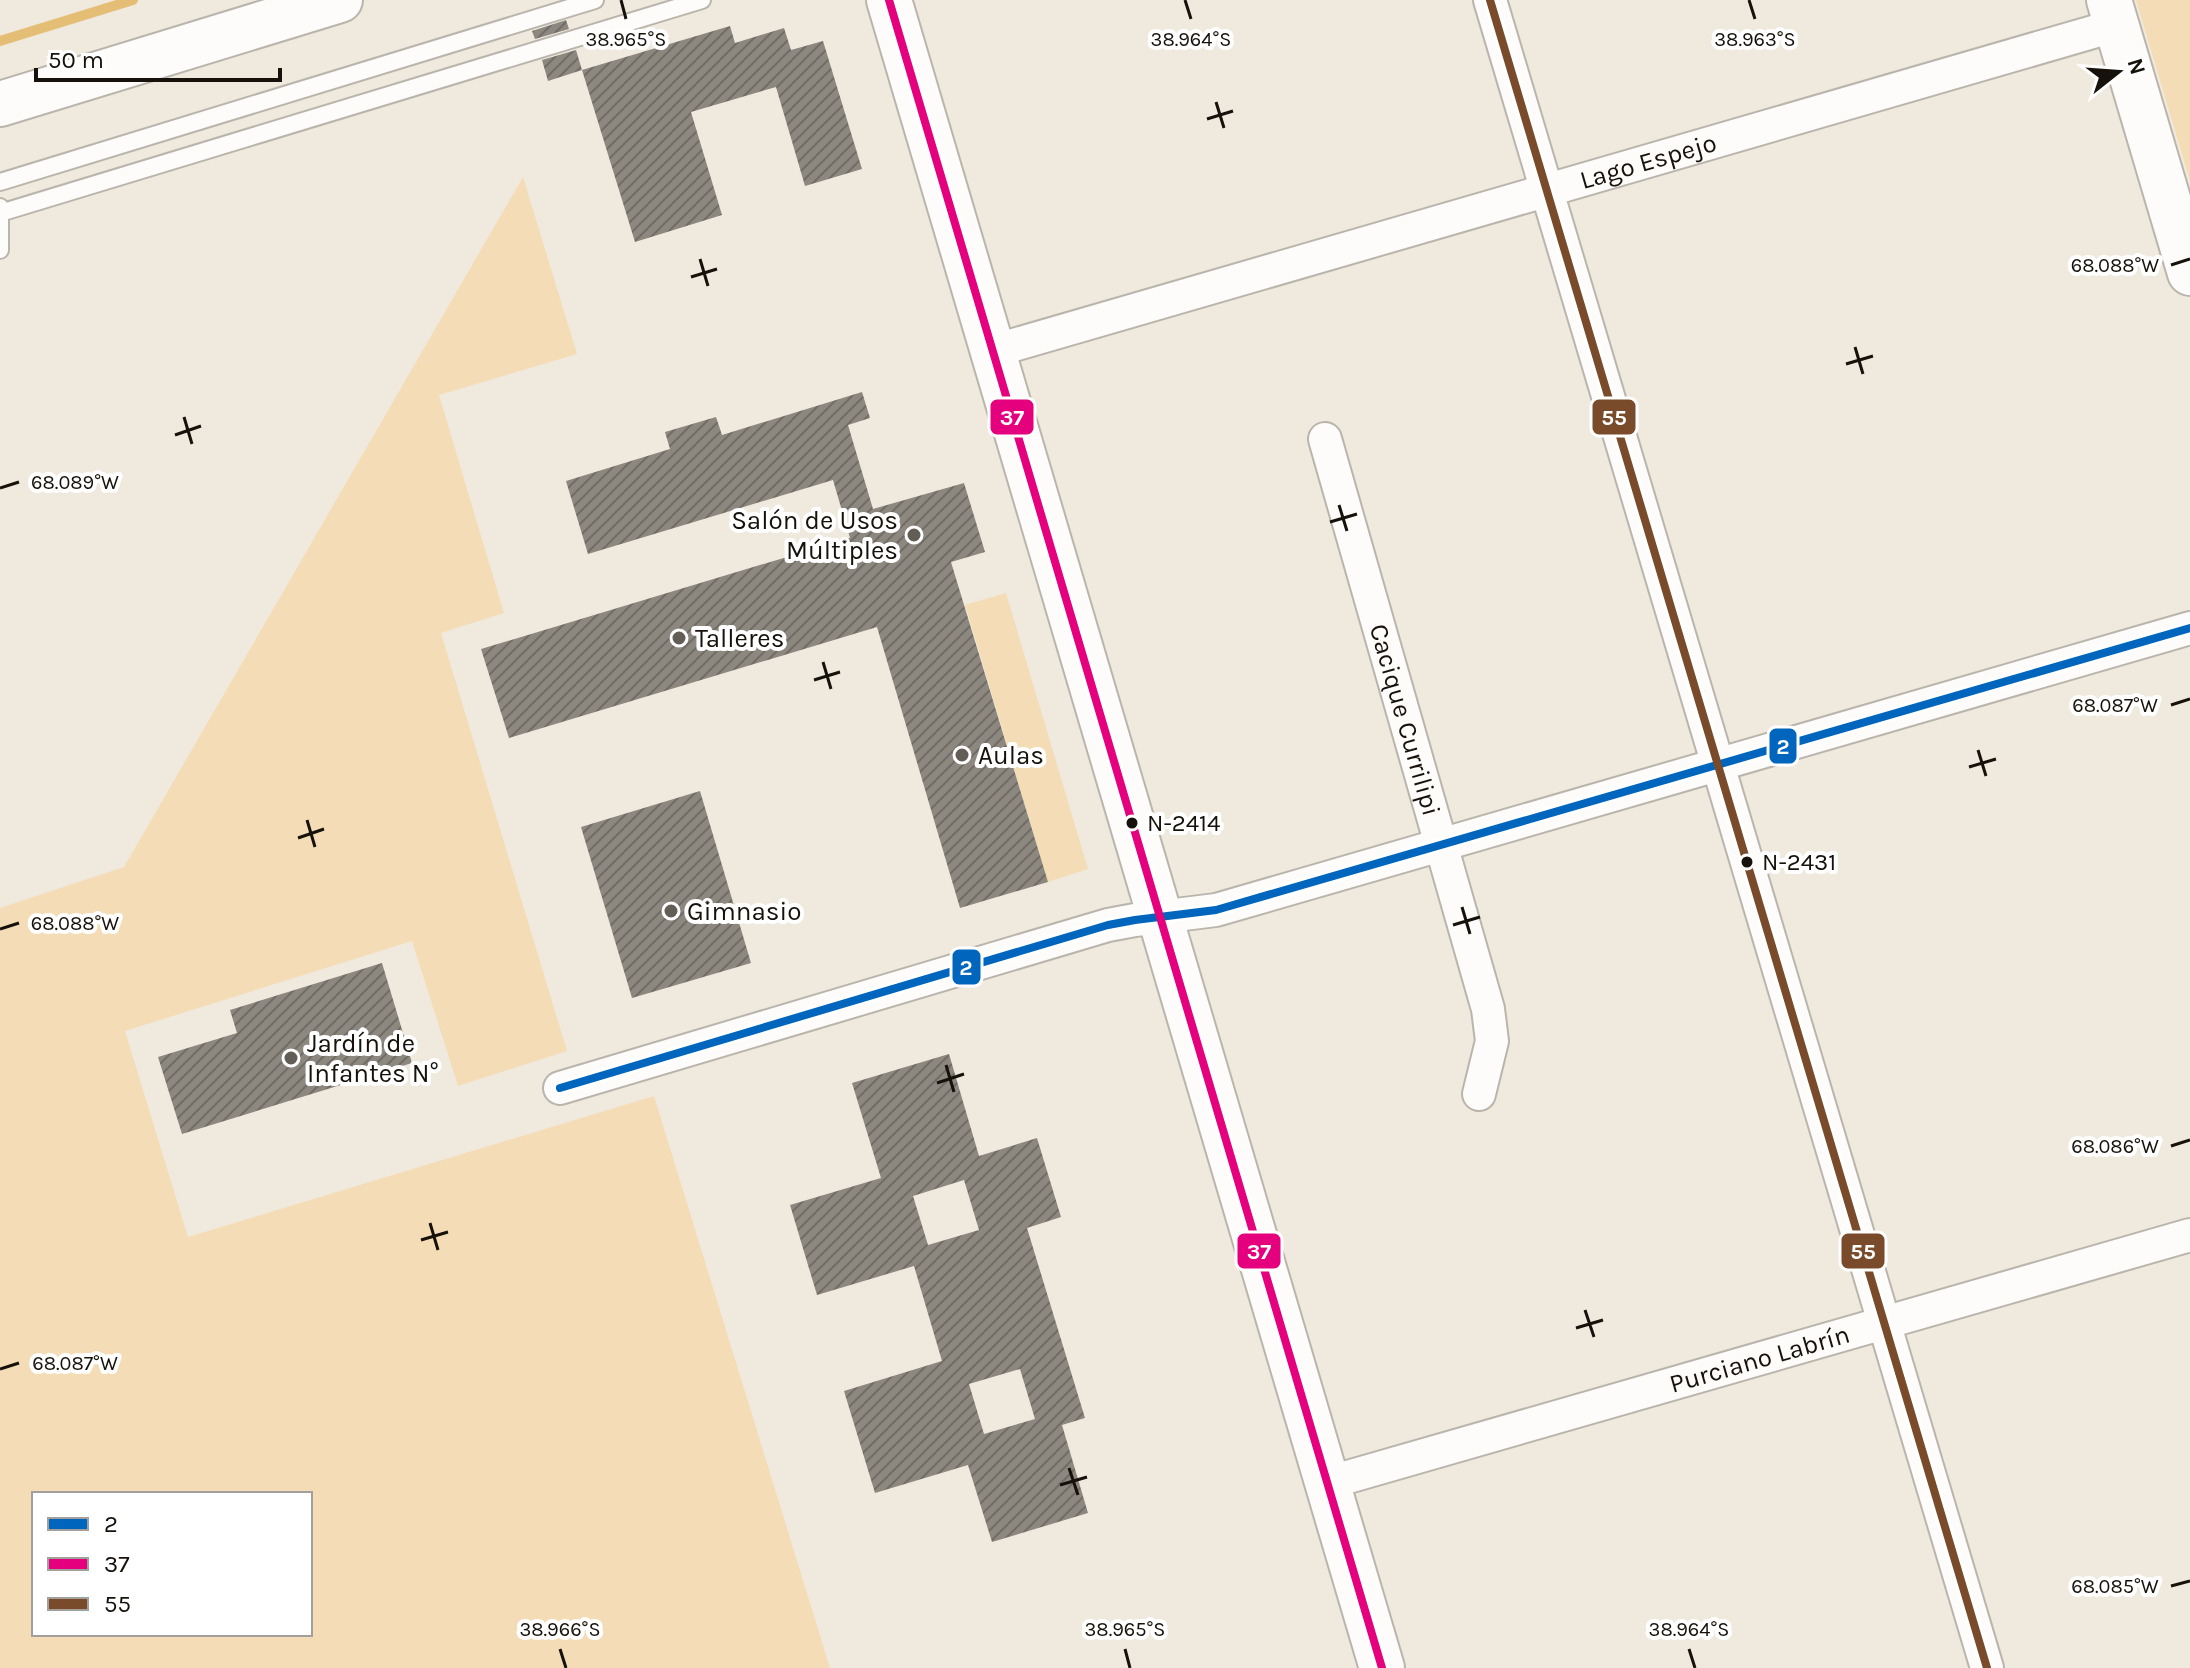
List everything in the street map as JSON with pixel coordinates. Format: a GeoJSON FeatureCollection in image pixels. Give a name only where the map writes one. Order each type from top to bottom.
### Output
{"type":"FeatureCollection","features":[{"type":"Feature","properties":{"kind":"main road"},"geometry":{"type":"LineString","coordinates":[[0,104],[340,0]]}},
{"type":"Feature","properties":{"kind":"main road"},"geometry":{"type":"LineString","coordinates":[[889,0],[1382,1668]]}},
{"type":"Feature","properties":{"kind":"main road"},"geometry":{"type":"LineString","coordinates":[[2113,12],[2188,258]]}},
{"type":"Feature","properties":{"kind":"street"},"geometry":{"type":"LineString","coordinates":[[1490,0],[1987,1668]]}},
{"type":"Feature","properties":{"kind":"street","name":"Lago Espejo"},"geometry":{"type":"LineString","coordinates":[[993,351],[1547,191],[2113,12]]}},
{"type":"Feature","properties":{"kind":"street","name":"Cacique Currilipi"},"geometry":{"type":"LineString","coordinates":[[1325,439],[1491,1024],[1492,1041],[1479,1094]]}},
{"type":"Feature","properties":{"kind":"street"},"geometry":{"type":"LineString","coordinates":[[560,1088],[1108,925],[1216,910],[2190,628]]}},
{"type":"Feature","properties":{"kind":"street","name":"Purciano Labrín"},"geometry":{"type":"LineString","coordinates":[[1327,1483],[2190,1235]]}},
{"type":"Feature","properties":{"kind":"lane"},"geometry":{"type":"LineString","coordinates":[[0,182],[595,0]]}},
{"type":"Feature","properties":{"kind":"lane"},"geometry":{"type":"LineString","coordinates":[[0,250],[1,211],[702,0]]}},
{"type":"Feature","properties":{"kind":"shaded area"},"geometry":{"type":"Polygon","coordinates":[[[2136,0],[2190,0],[2190,181],[2136,0]]]}},
{"type":"Feature","properties":{"kind":"shaded area"},"geometry":{"type":"Polygon","coordinates":[[[523,177],[577,354],[439,395],[504,613],[441,633],[567,1051],[458,1086],[412,941],[125,1031],[188,1237],[654,1096],[830,1668],[0,1668],[0,908],[124,867],[523,177]]]}},
{"type":"Feature","properties":{"kind":"shaded area"},"geometry":{"type":"Polygon","coordinates":[[[1006,593],[1088,869],[1048,882],[965,605],[1006,593]]]}},
{"type":"Feature","properties":{"kind":"building"},"geometry":{"type":"Polygon","coordinates":[[[566,20],[569,29],[535,39],[532,31],[566,20]]]}},
{"type":"Feature","properties":{"kind":"building"},"geometry":{"type":"Polygon","coordinates":[[[730,26],[735,43],[784,28],[791,50],[823,41],[862,169],[805,186],[776,87],[691,112],[722,215],[635,242],[582,70],[730,26]]]}},
{"type":"Feature","properties":{"kind":"building"},"geometry":{"type":"Polygon","coordinates":[[[576,50],[582,70],[548,81],[542,60],[576,50]]]}},
{"type":"Feature","properties":{"kind":"building"},"geometry":{"type":"Polygon","coordinates":[[[862,392],[870,418],[848,425],[873,509],[964,483],[985,552],[951,562],[1048,882],[960,908],[877,627],[509,738],[481,649],[850,538],[833,480],[588,554],[566,481],[670,449],[665,432],[716,417],[722,435],[862,392]]]}},
{"type":"Feature","properties":{"kind":"building","name":"Gimnasio"},"geometry":{"type":"Polygon","coordinates":[[[700,791],[751,963],[632,998],[581,827],[700,791]]]}},
{"type":"Feature","properties":{"kind":"building"},"geometry":{"type":"Polygon","coordinates":[[[382,963],[412,1063],[182,1134],[158,1057],[237,1033],[230,1010],[382,963]]]}},
{"type":"Feature","properties":{"kind":"building"},"geometry":{"type":"Polygon","coordinates":[[[949,1054],[979,1156],[1037,1138],[1061,1217],[1027,1228],[1085,1418],[1062,1425],[1088,1513],[992,1542],[968,1465],[875,1493],[844,1391],[942,1361],[914,1266],[817,1295],[790,1205],[881,1178],[852,1083],[949,1054]],[[964,1180],[913,1196],[928,1245],[979,1230],[964,1180]],[[1020,1369],[969,1384],[984,1434],[1035,1419],[1020,1369]]]}},
{"type":"Feature","properties":{"kind":"waterway"},"geometry":{"type":"LineString","coordinates":[[0,41],[133,0]]}},
{"type":"Feature","properties":{"kind":"transit line","name":"37"},"geometry":{"type":"LineString","coordinates":[[889,0],[1382,1668]]}},
{"type":"Feature","properties":{"kind":"transit line","name":"55"},"geometry":{"type":"LineString","coordinates":[[1490,0],[1987,1668]]}},
{"type":"Feature","properties":{"kind":"transit line","name":"2"},"geometry":{"type":"LineString","coordinates":[[560,1088],[1108,925],[1216,910],[2190,628]]}},
{"type":"Feature","properties":{"kind":"place","name":"Salón de Usos Múltiples"},"geometry":{"type":"Point","coordinates":[914,535]}},
{"type":"Feature","properties":{"kind":"place","name":"Talleres"},"geometry":{"type":"Point","coordinates":[679,638]}},
{"type":"Feature","properties":{"kind":"place","name":"Aulas"},"geometry":{"type":"Point","coordinates":[962,755]}},
{"type":"Feature","properties":{"kind":"place","name":"N-2414"},"geometry":{"type":"Point","coordinates":[1132,823]}},
{"type":"Feature","properties":{"kind":"place","name":"N-2431"},"geometry":{"type":"Point","coordinates":[1747,862]}},
{"type":"Feature","properties":{"kind":"place","name":"Gimnasio"},"geometry":{"type":"Point","coordinates":[671,911]}},
{"type":"Feature","properties":{"kind":"place","name":"Jardín de Infantes N°"},"geometry":{"type":"Point","coordinates":[291,1058]}}]}
